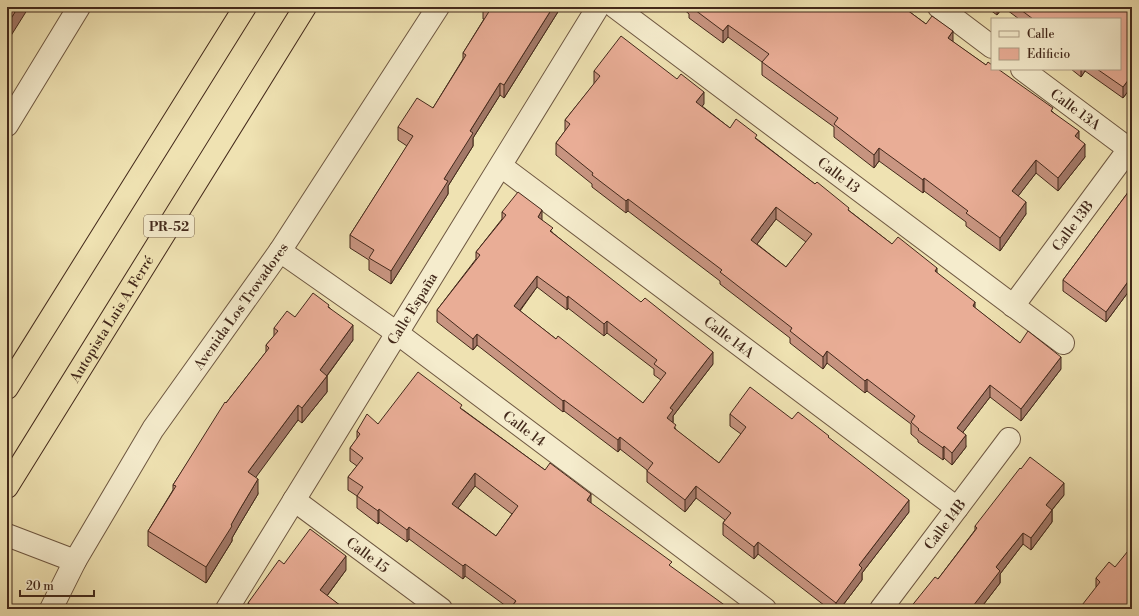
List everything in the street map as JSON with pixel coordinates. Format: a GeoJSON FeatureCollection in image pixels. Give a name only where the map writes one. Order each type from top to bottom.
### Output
{"type":"FeatureCollection","features":[{"type":"Feature","properties":{"kind":"highway"},"geometry":{"type":"LineString","coordinates":[[7,388],[245,7]]}},
{"type":"Feature","properties":{"kind":"highway","name":"Autopista Luis A. Ferré"},"geometry":{"type":"LineString","coordinates":[[7,487],[305,7]]}},
{"type":"Feature","properties":{"kind":"street"},"geometry":{"type":"LineString","coordinates":[[7,125],[79,7]]}},
{"type":"Feature","properties":{"kind":"street","name":"Avenida Los Trovadores"},"geometry":{"type":"LineString","coordinates":[[51,609],[75,562],[152,429],[280,251],[438,7]]}},
{"type":"Feature","properties":{"kind":"street","name":"Calle España"},"geometry":{"type":"LineString","coordinates":[[226,609],[398,334],[598,7]]}},
{"type":"Feature","properties":{"kind":"street","name":"Calle 13"},"geometry":{"type":"LineString","coordinates":[[615,7],[1063,343]]}},
{"type":"Feature","properties":{"kind":"street"},"geometry":{"type":"LineString","coordinates":[[939,7],[991,45]]}},
{"type":"Feature","properties":{"kind":"street","name":"Calle 13A"},"geometry":{"type":"LineString","coordinates":[[1023,70],[1131,147]]}},
{"type":"Feature","properties":{"kind":"street","name":"Calle 13B"},"geometry":{"type":"LineString","coordinates":[[1013,306],[1131,147]]}},
{"type":"Feature","properties":{"kind":"street","name":"Calle 14A"},"geometry":{"type":"LineString","coordinates":[[501,166],[957,508]]}},
{"type":"Feature","properties":{"kind":"street","name":"Calle 14"},"geometry":{"type":"LineString","coordinates":[[280,251],[398,334],[765,609]]}},
{"type":"Feature","properties":{"kind":"street","name":"Calle 14B"},"geometry":{"type":"LineString","coordinates":[[881,609],[1009,439]]}},
{"type":"Feature","properties":{"kind":"street","name":"Calle 15"},"geometry":{"type":"LineString","coordinates":[[294,500],[441,609]]}},
{"type":"Feature","properties":{"kind":"street"},"geometry":{"type":"LineString","coordinates":[[7,535],[75,562]]}},
{"type":"Feature","properties":{"kind":"building"},"geometry":{"type":"Polygon","coordinates":[[[7,7],[18,7],[7,25],[7,7]]]}},
{"type":"Feature","properties":{"kind":"building"},"geometry":{"type":"Polygon","coordinates":[[[485,7],[553,7],[504,85],[500,83],[470,131],[473,133],[444,179],[448,181],[391,271],[369,258],[374,250],[350,235],[413,136],[398,127],[417,98],[433,108],[466,55],[463,53],[490,10],[485,7]]]}},
{"type":"Feature","properties":{"kind":"building"},"geometry":{"type":"Polygon","coordinates":[[[691,7],[903,7],[926,24],[932,16],[953,31],[948,38],[986,65],[988,62],[991,64],[991,70],[999,70],[1053,108],[1051,111],[1079,131],[1075,136],[1085,144],[1058,178],[1036,160],[1012,191],[1026,202],[1000,238],[966,213],[968,211],[924,178],[923,180],[879,148],[874,155],[834,124],[838,118],[762,62],[769,54],[728,25],[723,31],[691,7]]]}},
{"type":"Feature","properties":{"kind":"building"},"geometry":{"type":"Polygon","coordinates":[[[1017,7],[1132,7],[1132,75],[1123,87],[1098,70],[1121,70],[1121,18],[1032,18],[1017,7]]]}},
{"type":"Feature","properties":{"kind":"building"},"geometry":{"type":"Polygon","coordinates":[[[621,36],[677,79],[681,74],[704,92],[696,102],[730,128],[736,119],[757,135],[755,138],[815,184],[817,182],[849,208],[848,210],[892,244],[898,237],[937,268],[935,271],[975,302],[973,306],[1020,343],[1028,331],[1061,357],[1021,409],[990,385],[957,428],[966,435],[952,453],[944,446],[943,448],[918,430],[919,429],[911,422],[915,416],[867,379],[865,381],[827,351],[823,357],[790,331],[792,328],[720,272],[722,270],[628,199],[626,201],[592,175],[593,173],[556,143],[570,124],[565,120],[600,76],[594,71],[621,36]],[[776,207],[751,240],[786,267],[812,234],[776,207]]]}},
{"type":"Feature","properties":{"kind":"building"},"geometry":{"type":"Polygon","coordinates":[[[1132,187],[1132,276],[1106,312],[1063,280],[1132,187]]]}},
{"type":"Feature","properties":{"kind":"building"},"geometry":{"type":"Polygon","coordinates":[[[518,192],[542,210],[538,217],[553,228],[550,231],[641,302],[645,298],[713,352],[670,408],[673,410],[667,418],[676,425],[674,428],[719,463],[746,427],[730,414],[750,387],[792,419],[798,412],[909,500],[859,565],[862,568],[836,603],[758,542],[754,547],[723,523],[731,513],[696,486],[685,500],[647,471],[653,463],[620,437],[618,440],[564,400],[563,401],[477,334],[473,339],[437,310],[480,255],[476,252],[506,215],[502,212],[518,192]],[[537,276],[514,306],[556,339],[558,336],[643,403],[666,373],[654,364],[657,360],[607,321],[604,324],[568,296],[567,298],[537,276]]]}},
{"type":"Feature","properties":{"kind":"building"},"geometry":{"type":"Polygon","coordinates":[[[313,293],[329,305],[328,307],[353,325],[320,370],[327,376],[302,408],[298,405],[248,472],[258,479],[231,525],[232,526],[206,567],[148,531],[176,486],[173,485],[225,402],[226,403],[269,348],[266,345],[278,331],[274,328],[287,311],[295,317],[313,293]]]}},
{"type":"Feature","properties":{"kind":"building"},"geometry":{"type":"Polygon","coordinates":[[[418,372],[462,405],[460,408],[545,470],[550,463],[591,494],[587,500],[672,562],[669,565],[730,609],[510,609],[516,601],[465,564],[463,566],[409,527],[407,530],[379,509],[378,511],[357,496],[363,487],[348,477],[363,458],[350,448],[360,434],[357,431],[367,414],[378,424],[418,372]],[[475,473],[452,504],[496,536],[518,506],[475,473]]]}},
{"type":"Feature","properties":{"kind":"building"},"geometry":{"type":"Polygon","coordinates":[[[1030,457],[1064,483],[1046,505],[1052,510],[1031,538],[1023,533],[996,567],[1000,571],[973,606],[977,609],[910,608],[935,577],[938,579],[977,528],[975,526],[1030,457]]]}},
{"type":"Feature","properties":{"kind":"building"},"geometry":{"type":"Polygon","coordinates":[[[310,529],[346,556],[320,590],[345,609],[256,609],[248,603],[279,560],[284,564],[310,529]]]}},
{"type":"Feature","properties":{"kind":"building"},"geometry":{"type":"Polygon","coordinates":[[[1132,546],[1132,609],[1079,609],[1100,582],[1096,578],[1109,562],[1115,567],[1132,546]]]}}]}
